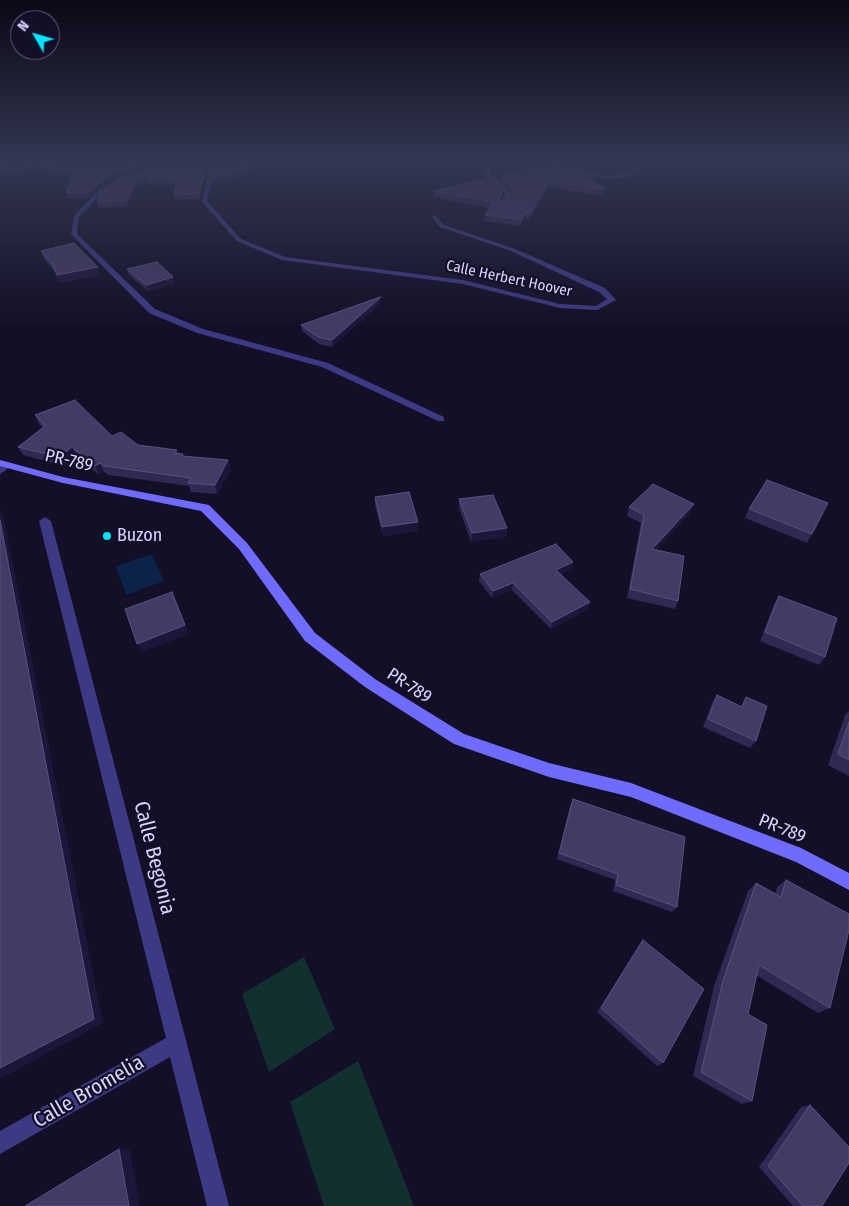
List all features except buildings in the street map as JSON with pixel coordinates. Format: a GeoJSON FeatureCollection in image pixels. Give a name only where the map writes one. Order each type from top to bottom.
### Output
{"type":"FeatureCollection","features":[{"type":"Feature","properties":{"kind":"street"},"geometry":{"type":"LineString","coordinates":[[77,216],[74,234],[152,311],[200,331],[325,365],[441,418]]}},
{"type":"Feature","properties":{"kind":"street","name":"Calle Herbert Hoover"},"geometry":{"type":"LineString","coordinates":[[218,216],[239,240],[284,259],[463,282],[560,306],[596,308],[612,300],[602,290],[513,250],[442,226],[435,217]]}},
{"type":"Feature","properties":{"kind":"street","name":"PR-789"},"geometry":{"type":"LineString","coordinates":[[3,466],[205,508],[243,546],[310,638],[370,683],[459,739],[549,770],[631,790],[801,856],[849,882]]}},
{"type":"Feature","properties":{"kind":"street","name":"Calle Begonia"},"geometry":{"type":"LineString","coordinates":[[45,521],[218,1206]]}},
{"type":"Feature","properties":{"kind":"street","name":"Calle Bromelia"},"geometry":{"type":"LineString","coordinates":[[0,1143],[177,1042]]}},
{"type":"Feature","properties":{"kind":"green space"},"geometry":{"type":"Polygon","coordinates":[[[304,957],[335,1029],[269,1072],[242,994],[304,957]]]}},
{"type":"Feature","properties":{"kind":"green space"},"geometry":{"type":"Polygon","coordinates":[[[358,1061],[414,1206],[324,1206],[290,1102],[358,1061]]]}},
{"type":"Feature","properties":{"kind":"water"},"geometry":{"type":"Polygon","coordinates":[[[152,554],[164,581],[126,595],[116,566],[152,554]]]}},
{"type":"Feature","properties":{"kind":"place","name":"Buzon"},"geometry":{"type":"Point","coordinates":[107,536]}}]}
